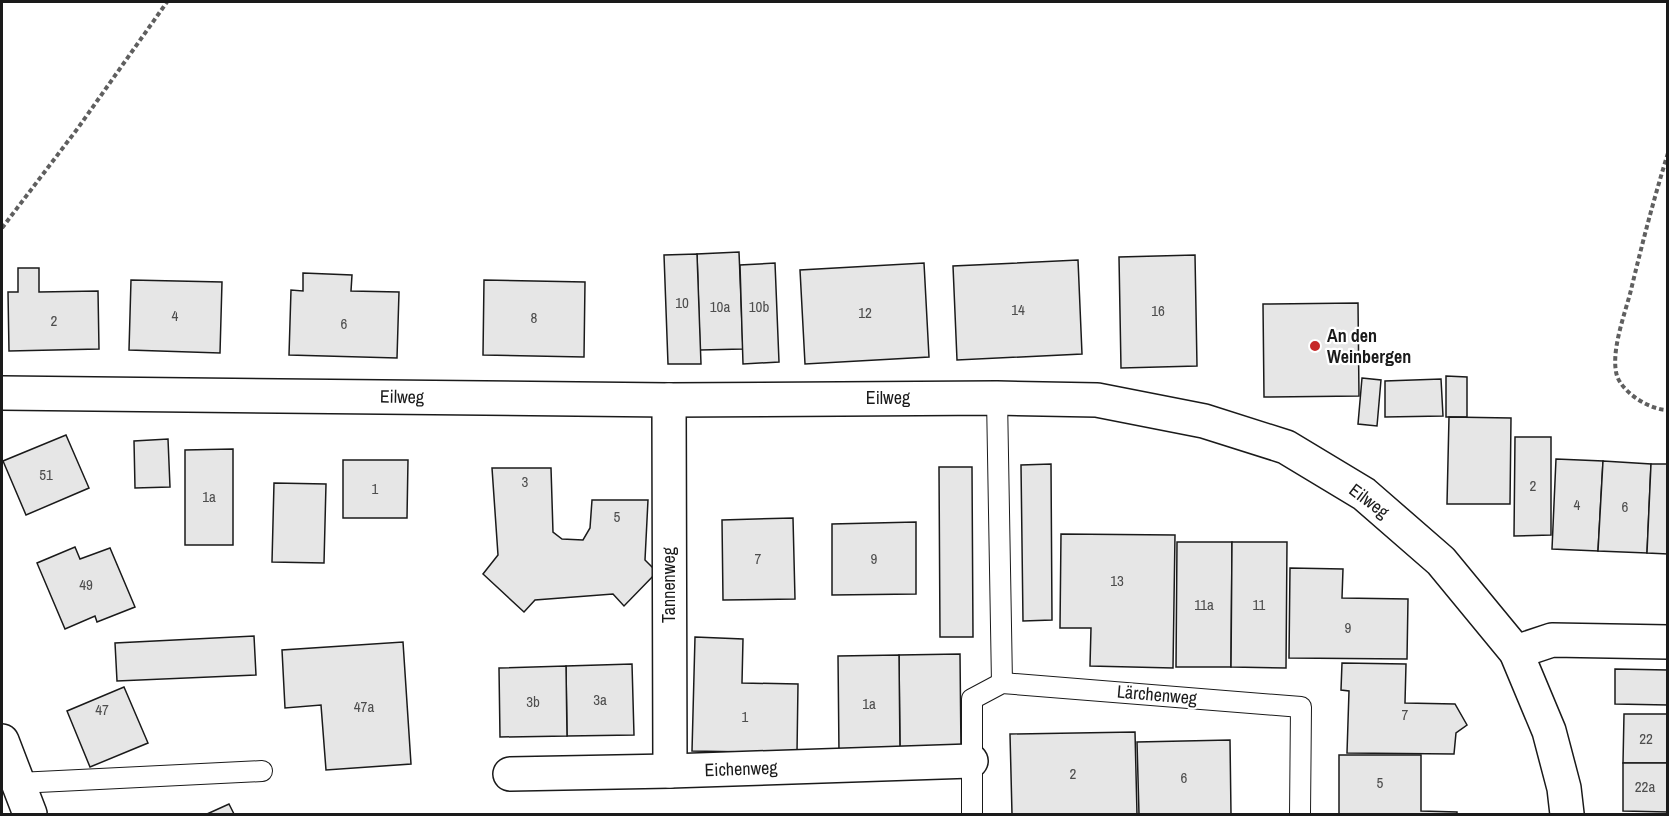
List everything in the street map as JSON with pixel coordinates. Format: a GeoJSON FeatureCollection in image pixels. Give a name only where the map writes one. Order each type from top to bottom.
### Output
{"type":"FeatureCollection","features":[{"type":"Feature","properties":{"kind":"street","name":"Eilweg"},"geometry":{"type":"LineString","coordinates":[[2,393],[669,400],[997,398],[1097,400],[1204,421],[1286,447],[1364,494],[1441,561],[1516,652],[1549,731],[1567,814]]}},
{"type":"Feature","properties":{"kind":"street","name":"Tannenweg"},"geometry":{"type":"LineString","coordinates":[[669,400],[670,771]]}},
{"type":"Feature","properties":{"kind":"street"},"geometry":{"type":"LineString","coordinates":[[1516,652],[1552,640],[1668,642]]}},
{"type":"Feature","properties":{"kind":"street"},"geometry":{"type":"LineString","coordinates":[[2,741],[30,814]]}},
{"type":"Feature","properties":{"kind":"street","name":"Eichenweg"},"geometry":{"type":"LineString","coordinates":[[510,774],[971,761]]}},
{"type":"Feature","properties":{"kind":"lane"},"geometry":{"type":"LineString","coordinates":[[972,814],[972,699],[1002,682],[997,398]]}},
{"type":"Feature","properties":{"kind":"lane","name":"Lärchenweg"},"geometry":{"type":"LineString","coordinates":[[1002,682],[1301,707],[1299,814]]}},
{"type":"Feature","properties":{"kind":"lane"},"geometry":{"type":"LineString","coordinates":[[18,783],[262,771]]}},
{"type":"Feature","properties":{"kind":"path"},"geometry":{"type":"LineString","coordinates":[[2,228],[78,128],[167,2]]}},
{"type":"Feature","properties":{"kind":"path"},"geometry":{"type":"LineString","coordinates":[[1668,153],[1654,197],[1616,349],[1617,376],[1629,393],[1658,410],[1668,410]]}},
{"type":"Feature","properties":{"kind":"building"},"geometry":{"type":"Polygon","coordinates":[[[739,252],[743,349],[700,350],[697,254],[739,252]]]}},
{"type":"Feature","properties":{"kind":"building"},"geometry":{"type":"Polygon","coordinates":[[[697,254],[701,364],[668,364],[664,255],[697,254]]]}},
{"type":"Feature","properties":{"kind":"building"},"geometry":{"type":"Polygon","coordinates":[[[1195,255],[1197,366],[1121,368],[1119,257],[1195,255]]]}},
{"type":"Feature","properties":{"kind":"building"},"geometry":{"type":"Polygon","coordinates":[[[1078,260],[1082,354],[957,360],[953,266],[1078,260]]]}},
{"type":"Feature","properties":{"kind":"building"},"geometry":{"type":"Polygon","coordinates":[[[775,263],[779,362],[743,364],[740,265],[775,263]]]}},
{"type":"Feature","properties":{"kind":"building"},"geometry":{"type":"Polygon","coordinates":[[[924,263],[929,357],[805,364],[800,270],[924,263]]]}},
{"type":"Feature","properties":{"kind":"building"},"geometry":{"type":"Polygon","coordinates":[[[18,268],[39,268],[39,292],[98,291],[99,349],[9,351],[8,292],[18,292],[18,268]]]}},
{"type":"Feature","properties":{"kind":"building"},"geometry":{"type":"Polygon","coordinates":[[[303,273],[352,275],[351,291],[399,292],[397,358],[289,355],[291,290],[303,291],[303,273]]]}},
{"type":"Feature","properties":{"kind":"building"},"geometry":{"type":"Polygon","coordinates":[[[131,280],[222,282],[220,353],[129,350],[131,280]]]}},
{"type":"Feature","properties":{"kind":"building"},"geometry":{"type":"Polygon","coordinates":[[[484,280],[585,282],[584,357],[483,355],[484,280]]]}},
{"type":"Feature","properties":{"kind":"building"},"geometry":{"type":"Polygon","coordinates":[[[1358,303],[1359,396],[1264,397],[1263,304],[1358,303]]]}},
{"type":"Feature","properties":{"kind":"building"},"geometry":{"type":"Polygon","coordinates":[[[1446,376],[1467,377],[1467,417],[1446,417],[1446,376]]]}},
{"type":"Feature","properties":{"kind":"building"},"geometry":{"type":"Polygon","coordinates":[[[1362,378],[1381,380],[1377,426],[1358,424],[1362,378]]]}},
{"type":"Feature","properties":{"kind":"building"},"geometry":{"type":"Polygon","coordinates":[[[1441,379],[1443,416],[1385,417],[1385,381],[1441,379]]]}},
{"type":"Feature","properties":{"kind":"building"},"geometry":{"type":"Polygon","coordinates":[[[1449,417],[1511,418],[1510,504],[1447,504],[1449,417]]]}},
{"type":"Feature","properties":{"kind":"building"},"geometry":{"type":"Polygon","coordinates":[[[66,435],[89,488],[26,515],[3,461],[66,435]]]}},
{"type":"Feature","properties":{"kind":"building"},"geometry":{"type":"Polygon","coordinates":[[[1515,437],[1551,437],[1551,535],[1514,536],[1515,437]]]}},
{"type":"Feature","properties":{"kind":"building"},"geometry":{"type":"Polygon","coordinates":[[[168,439],[170,487],[135,488],[134,441],[168,439]]]}},
{"type":"Feature","properties":{"kind":"building"},"geometry":{"type":"Polygon","coordinates":[[[233,449],[233,545],[185,545],[185,450],[233,449]]]}},
{"type":"Feature","properties":{"kind":"building"},"geometry":{"type":"Polygon","coordinates":[[[1556,459],[1603,461],[1598,551],[1552,549],[1556,459]]]}},
{"type":"Feature","properties":{"kind":"building"},"geometry":{"type":"Polygon","coordinates":[[[343,460],[408,460],[407,518],[343,518],[343,460]]]}},
{"type":"Feature","properties":{"kind":"building"},"geometry":{"type":"Polygon","coordinates":[[[1603,461],[1651,464],[1647,553],[1598,551],[1603,461]]]}},
{"type":"Feature","properties":{"kind":"building"},"geometry":{"type":"Polygon","coordinates":[[[1051,464],[1052,620],[1023,621],[1021,465],[1051,464]]]}},
{"type":"Feature","properties":{"kind":"building"},"geometry":{"type":"Polygon","coordinates":[[[1651,464],[1668,464],[1668,554],[1647,553],[1651,464]]]}},
{"type":"Feature","properties":{"kind":"building"},"geometry":{"type":"Polygon","coordinates":[[[939,467],[972,467],[973,637],[940,637],[939,467]]]}},
{"type":"Feature","properties":{"kind":"building"},"geometry":{"type":"Polygon","coordinates":[[[492,468],[551,468],[553,532],[562,539],[583,540],[590,528],[592,500],[648,500],[645,560],[657,572],[624,606],[613,594],[535,600],[524,612],[483,574],[498,555],[492,468]]]}},
{"type":"Feature","properties":{"kind":"building"},"geometry":{"type":"Polygon","coordinates":[[[274,483],[326,484],[324,563],[272,562],[274,483]]]}},
{"type":"Feature","properties":{"kind":"building"},"geometry":{"type":"Polygon","coordinates":[[[793,518],[795,599],[723,600],[722,520],[793,518]]]}},
{"type":"Feature","properties":{"kind":"building"},"geometry":{"type":"Polygon","coordinates":[[[916,522],[916,594],[832,595],[832,524],[916,522]]]}},
{"type":"Feature","properties":{"kind":"building"},"geometry":{"type":"Polygon","coordinates":[[[1061,534],[1175,535],[1173,668],[1090,666],[1091,628],[1060,628],[1061,534]]]}},
{"type":"Feature","properties":{"kind":"building"},"geometry":{"type":"Polygon","coordinates":[[[1177,542],[1232,542],[1231,667],[1176,667],[1177,542]]]}},
{"type":"Feature","properties":{"kind":"building"},"geometry":{"type":"Polygon","coordinates":[[[1232,542],[1287,542],[1286,668],[1231,667],[1232,542]]]}},
{"type":"Feature","properties":{"kind":"building"},"geometry":{"type":"Polygon","coordinates":[[[75,547],[80,559],[110,548],[135,607],[97,622],[95,616],[65,629],[37,563],[75,547]]]}},
{"type":"Feature","properties":{"kind":"building"},"geometry":{"type":"Polygon","coordinates":[[[1290,568],[1343,569],[1342,598],[1408,599],[1407,659],[1289,658],[1290,568]]]}},
{"type":"Feature","properties":{"kind":"building"},"geometry":{"type":"Polygon","coordinates":[[[254,636],[256,675],[117,681],[115,643],[254,636]]]}},
{"type":"Feature","properties":{"kind":"building"},"geometry":{"type":"Polygon","coordinates":[[[695,637],[743,639],[742,683],[798,684],[797,753],[692,751],[695,637]]]}},
{"type":"Feature","properties":{"kind":"building"},"geometry":{"type":"Polygon","coordinates":[[[403,642],[411,764],[326,770],[321,705],[285,708],[282,650],[403,642]]]}},
{"type":"Feature","properties":{"kind":"building"},"geometry":{"type":"Polygon","coordinates":[[[960,654],[961,751],[900,752],[899,655],[960,654]]]}},
{"type":"Feature","properties":{"kind":"building"},"geometry":{"type":"Polygon","coordinates":[[[899,655],[900,752],[839,753],[838,656],[899,655]]]}},
{"type":"Feature","properties":{"kind":"building"},"geometry":{"type":"Polygon","coordinates":[[[1342,663],[1406,664],[1405,703],[1455,704],[1467,725],[1456,733],[1454,754],[1347,753],[1349,691],[1341,690],[1342,663]]]}},
{"type":"Feature","properties":{"kind":"building"},"geometry":{"type":"Polygon","coordinates":[[[632,664],[634,735],[567,736],[566,666],[632,664]]]}},
{"type":"Feature","properties":{"kind":"building"},"geometry":{"type":"Polygon","coordinates":[[[566,666],[567,736],[500,737],[499,668],[566,666]]]}},
{"type":"Feature","properties":{"kind":"building"},"geometry":{"type":"Polygon","coordinates":[[[1615,669],[1668,670],[1668,705],[1615,704],[1615,669]]]}},
{"type":"Feature","properties":{"kind":"building"},"geometry":{"type":"Polygon","coordinates":[[[124,687],[148,743],[90,767],[67,711],[124,687]]]}},
{"type":"Feature","properties":{"kind":"building"},"geometry":{"type":"Polygon","coordinates":[[[1624,714],[1668,714],[1668,763],[1623,763],[1624,714]]]}},
{"type":"Feature","properties":{"kind":"building"},"geometry":{"type":"Polygon","coordinates":[[[1135,732],[1137,814],[1012,814],[1010,734],[1135,732]]]}},
{"type":"Feature","properties":{"kind":"building"},"geometry":{"type":"Polygon","coordinates":[[[1230,740],[1231,814],[1139,814],[1137,742],[1230,740]]]}},
{"type":"Feature","properties":{"kind":"building"},"geometry":{"type":"Polygon","coordinates":[[[1339,755],[1421,755],[1421,811],[1457,812],[1457,814],[1339,814],[1339,755]]]}},
{"type":"Feature","properties":{"kind":"building"},"geometry":{"type":"Polygon","coordinates":[[[1623,763],[1668,763],[1668,812],[1623,811],[1623,763]]]}},
{"type":"Feature","properties":{"kind":"building"},"geometry":{"type":"Polygon","coordinates":[[[229,804],[234,814],[207,814],[229,804]]]}},
{"type":"Feature","properties":{"kind":"place","name":"An den Weinbergen"},"geometry":{"type":"Point","coordinates":[1315,346]}}]}
